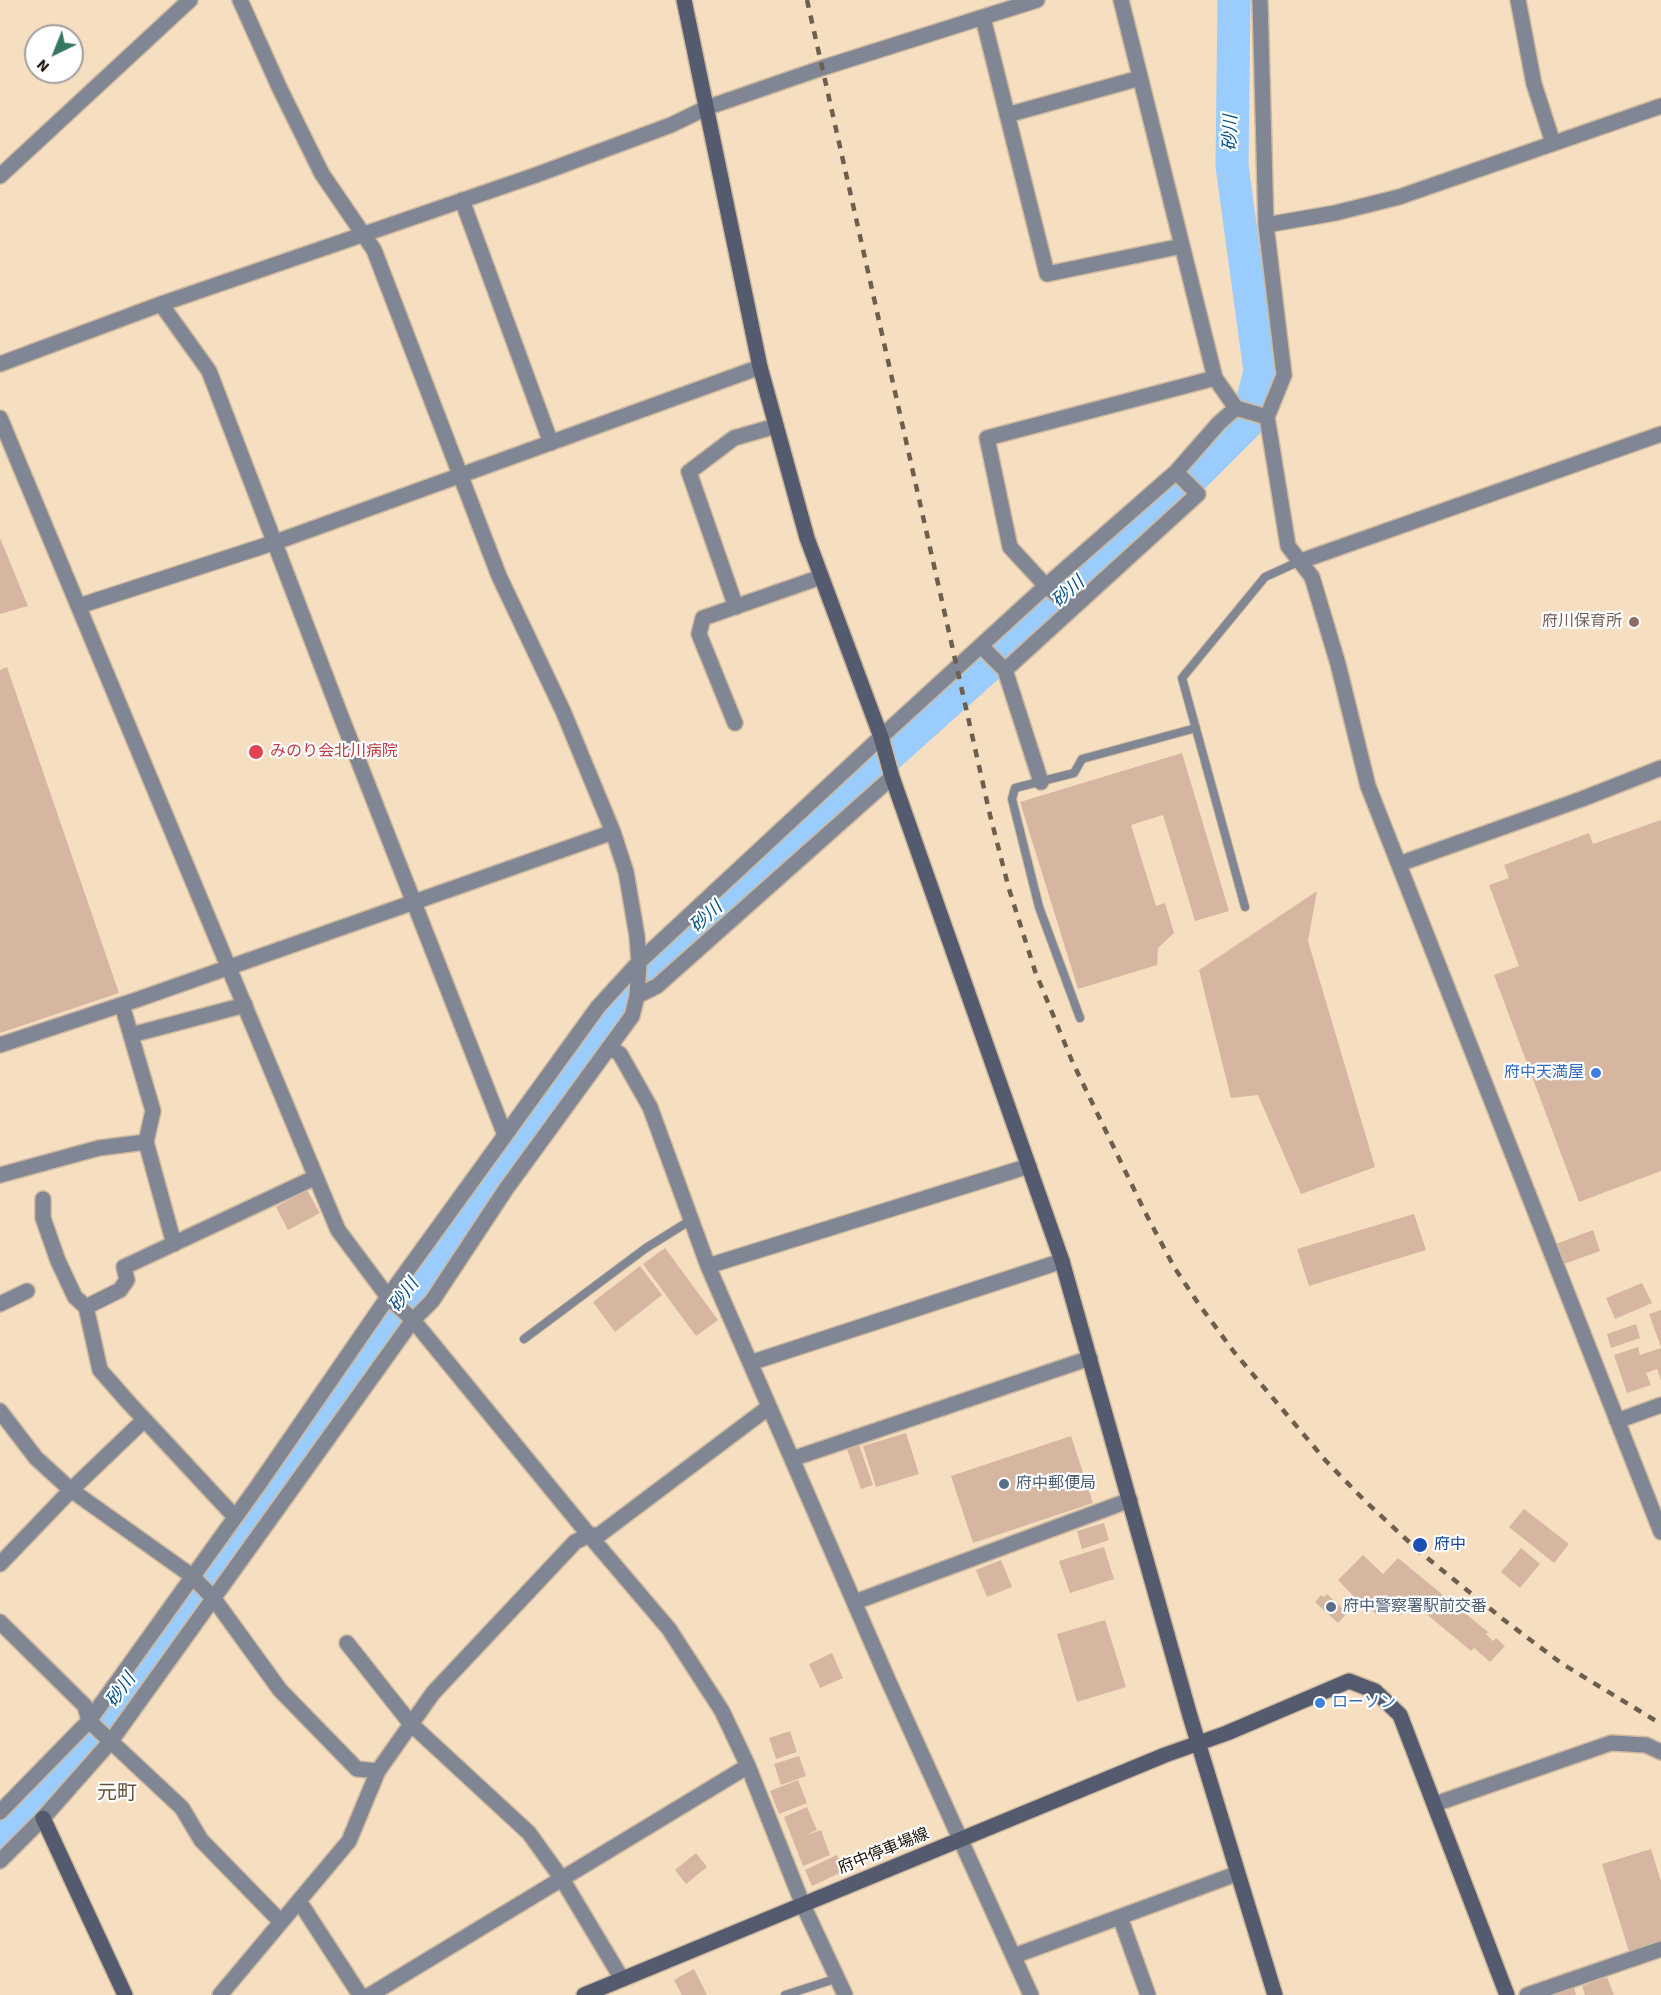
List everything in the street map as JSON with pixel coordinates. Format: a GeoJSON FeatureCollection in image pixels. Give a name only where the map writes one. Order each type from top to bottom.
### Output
{"type":"FeatureCollection","features":[{"type":"Feature","properties":{"kind":"street"},"geometry":{"type":"LineString","coordinates":[[0,176],[189,0]]}},
{"type":"Feature","properties":{"kind":"street"},"geometry":{"type":"LineString","coordinates":[[0,1861],[43,1818],[111,1741],[413,1320],[432,1300],[506,1190],[632,1016],[637,996],[639,962],[626,872],[614,832],[563,711],[499,576],[374,250],[322,174],[240,0]]}},
{"type":"Feature","properties":{"kind":"street"},"geometry":{"type":"LineString","coordinates":[[684,0],[760,367],[807,538],[881,737],[892,777],[1062,1261],[1236,1874],[1275,1995]]}},
{"type":"Feature","properties":{"kind":"street"},"geometry":{"type":"LineString","coordinates":[[0,364],[161,304],[671,125],[706,108],[822,68],[1037,0]]}},
{"type":"Feature","properties":{"kind":"street"},"geometry":{"type":"LineString","coordinates":[[1121,0],[1215,378],[1236,408],[1266,417]]}},
{"type":"Feature","properties":{"kind":"street"},"geometry":{"type":"LineString","coordinates":[[1260,0],[1266,225],[1284,375],[1266,417],[1288,546],[1312,577],[1338,664],[1368,786],[1661,1532]]}},
{"type":"Feature","properties":{"kind":"street"},"geometry":{"type":"LineString","coordinates":[[1518,0],[1534,84],[1553,143]]}},
{"type":"Feature","properties":{"kind":"street"},"geometry":{"type":"LineString","coordinates":[[982,18],[1047,274],[1182,246]]}},
{"type":"Feature","properties":{"kind":"street"},"geometry":{"type":"LineString","coordinates":[[1007,115],[1140,78]]}},
{"type":"Feature","properties":{"kind":"street"},"geometry":{"type":"LineString","coordinates":[[1266,225],[1335,213],[1399,197],[1661,106]]}},
{"type":"Feature","properties":{"kind":"street"},"geometry":{"type":"LineString","coordinates":[[462,200],[551,442]]}},
{"type":"Feature","properties":{"kind":"street"},"geometry":{"type":"LineString","coordinates":[[161,304],[209,371],[505,1135]]}},
{"type":"Feature","properties":{"kind":"street"},"geometry":{"type":"LineString","coordinates":[[79,606],[276,542],[760,367]]}},
{"type":"Feature","properties":{"kind":"street"},"geometry":{"type":"LineString","coordinates":[[1073,608],[1046,586],[1010,547],[987,438],[1215,378]]}},
{"type":"Feature","properties":{"kind":"street"},"geometry":{"type":"LineString","coordinates":[[0,1812],[89,1721],[388,1297],[598,1007],[639,962],[881,737],[1046,586],[1176,472],[1219,423],[1236,408]]}},
{"type":"Feature","properties":{"kind":"street"},"geometry":{"type":"LineString","coordinates":[[0,418],[338,1230],[388,1297],[413,1320],[669,1629],[722,1711],[748,1766],[802,1905],[845,1995]]}},
{"type":"Feature","properties":{"kind":"street"},"geometry":{"type":"LineString","coordinates":[[736,607],[689,472],[734,438],[776,426]]}},
{"type":"Feature","properties":{"kind":"street"},"geometry":{"type":"LineString","coordinates":[[1301,561],[1661,434]]}},
{"type":"Feature","properties":{"kind":"street"},"geometry":{"type":"LineString","coordinates":[[1005,670],[1198,495],[1176,472]]}},
{"type":"Feature","properties":{"kind":"street"},"geometry":{"type":"LineString","coordinates":[[735,723],[699,634],[703,618],[821,578]]}},
{"type":"Feature","properties":{"kind":"street"},"geometry":{"type":"LineString","coordinates":[[981,646],[1005,670],[1041,782]]}},
{"type":"Feature","properties":{"kind":"street"},"geometry":{"type":"LineString","coordinates":[[1399,864],[1582,800],[1661,768]]}},
{"type":"Feature","properties":{"kind":"street"},"geometry":{"type":"LineString","coordinates":[[637,996],[657,986],[892,777]]}},
{"type":"Feature","properties":{"kind":"street"},"geometry":{"type":"LineString","coordinates":[[0,1045],[122,1005],[614,832]]}},
{"type":"Feature","properties":{"kind":"street"},"geometry":{"type":"LineString","coordinates":[[122,1005],[153,1110],[146,1142],[174,1244]]}},
{"type":"Feature","properties":{"kind":"street"},"geometry":{"type":"LineString","coordinates":[[131,1035],[245,1005]]}},
{"type":"Feature","properties":{"kind":"street"},"geometry":{"type":"LineString","coordinates":[[609,1047],[620,1054],[650,1107],[708,1266],[959,1841],[1031,1995]]}},
{"type":"Feature","properties":{"kind":"street"},"geometry":{"type":"LineString","coordinates":[[0,1175],[99,1148],[146,1142]]}},
{"type":"Feature","properties":{"kind":"street"},"geometry":{"type":"LineString","coordinates":[[708,1266],[1029,1166]]}},
{"type":"Feature","properties":{"kind":"street"},"geometry":{"type":"LineString","coordinates":[[87,1307],[120,1290],[127,1280],[124,1267],[316,1177]]}},
{"type":"Feature","properties":{"kind":"street"},"geometry":{"type":"LineString","coordinates":[[43,1199],[43,1218],[58,1261],[75,1297],[87,1307],[100,1370],[235,1517]]}},
{"type":"Feature","properties":{"kind":"street"},"geometry":{"type":"LineString","coordinates":[[750,1363],[1062,1261]]}},
{"type":"Feature","properties":{"kind":"street"},"geometry":{"type":"LineString","coordinates":[[0,1304],[27,1291]]}},
{"type":"Feature","properties":{"kind":"street"},"geometry":{"type":"LineString","coordinates":[[792,1459],[1090,1358]]}},
{"type":"Feature","properties":{"kind":"street"},"geometry":{"type":"LineString","coordinates":[[1617,1421],[1661,1405]]}},
{"type":"Feature","properties":{"kind":"street"},"geometry":{"type":"LineString","coordinates":[[220,1995],[349,1841],[378,1771],[441,1684],[575,1542],[589,1535],[599,1535],[770,1407]]}},
{"type":"Feature","properties":{"kind":"street"},"geometry":{"type":"LineString","coordinates":[[0,1411],[36,1458],[71,1490],[192,1576],[214,1599],[280,1690],[357,1769],[378,1771]]}},
{"type":"Feature","properties":{"kind":"street"},"geometry":{"type":"LineString","coordinates":[[0,1564],[71,1490],[144,1420]]}},
{"type":"Feature","properties":{"kind":"street"},"geometry":{"type":"LineString","coordinates":[[855,1602],[1130,1500]]}},
{"type":"Feature","properties":{"kind":"street"},"geometry":{"type":"LineString","coordinates":[[0,1622],[85,1706],[89,1721],[182,1808],[201,1840],[281,1922]]}},
{"type":"Feature","properties":{"kind":"street"},"geometry":{"type":"LineString","coordinates":[[347,1643],[411,1724],[529,1833],[562,1879],[622,1979]]}},
{"type":"Feature","properties":{"kind":"street","name":"府中停車場線"},"geometry":{"type":"LineString","coordinates":[[584,1995],[1349,1681],[1376,1691],[1400,1715],[1507,1995]]}},
{"type":"Feature","properties":{"kind":"street"},"geometry":{"type":"LineString","coordinates":[[1435,1804],[1611,1743],[1646,1745],[1661,1752]]}},
{"type":"Feature","properties":{"kind":"street"},"geometry":{"type":"LineString","coordinates":[[370,1995],[748,1766]]}},
{"type":"Feature","properties":{"kind":"street"},"geometry":{"type":"LineString","coordinates":[[43,1818],[125,1995]]}},
{"type":"Feature","properties":{"kind":"street"},"geometry":{"type":"LineString","coordinates":[[1014,1956],[1236,1874]]}},
{"type":"Feature","properties":{"kind":"street"},"geometry":{"type":"LineString","coordinates":[[299,1900],[360,1995]]}},
{"type":"Feature","properties":{"kind":"street"},"geometry":{"type":"LineString","coordinates":[[1120,1917],[1148,1995]]}},
{"type":"Feature","properties":{"kind":"street"},"geometry":{"type":"LineString","coordinates":[[1527,1995],[1661,1949]]}},
{"type":"Feature","properties":{"kind":"lane"},"geometry":{"type":"LineString","coordinates":[[1245,907],[1182,678],[1265,577],[1301,561]]}},
{"type":"Feature","properties":{"kind":"lane"},"geometry":{"type":"LineString","coordinates":[[1080,1017],[1038,907],[1012,799],[1015,788],[1074,773],[1082,759],[1196,728]]}},
{"type":"Feature","properties":{"kind":"lane"},"geometry":{"type":"LineString","coordinates":[[524,1339],[645,1248],[691,1220]]}},
{"type":"Feature","properties":{"kind":"lane"},"geometry":{"type":"LineString","coordinates":[[785,1995],[838,1978]]}},
{"type":"Feature","properties":{"kind":"building"},"geometry":{"type":"Polygon","coordinates":[[[0,538],[28,606],[0,614],[0,538]]]}},
{"type":"Feature","properties":{"kind":"building"},"geometry":{"type":"Polygon","coordinates":[[[7,667],[119,993],[0,1033],[0,670],[7,667]]]}},
{"type":"Feature","properties":{"kind":"building"},"geometry":{"type":"Polygon","coordinates":[[[1182,753],[1229,911],[1195,921],[1163,815],[1131,825],[1156,906],[1165,903],[1174,933],[1158,948],[1157,965],[1078,989],[1020,802],[1182,753]]]}},
{"type":"Feature","properties":{"kind":"building","name":"府中天満屋"},"geometry":{"type":"Polygon","coordinates":[[[1661,820],[1661,1171],[1579,1202],[1494,975],[1519,966],[1489,885],[1509,878],[1504,865],[1589,833],[1593,844],[1661,820]]]}},
{"type":"Feature","properties":{"kind":"building"},"geometry":{"type":"Polygon","coordinates":[[[1317,891],[1308,941],[1375,1167],[1301,1194],[1258,1095],[1231,1098],[1199,970],[1317,891]]]}},
{"type":"Feature","properties":{"kind":"building"},"geometry":{"type":"Polygon","coordinates":[[[307,1190],[320,1213],[288,1230],[276,1207],[307,1190]]]}},
{"type":"Feature","properties":{"kind":"building"},"geometry":{"type":"Polygon","coordinates":[[[1414,1214],[1426,1250],[1309,1286],[1297,1249],[1414,1214]]]}},
{"type":"Feature","properties":{"kind":"building"},"geometry":{"type":"Polygon","coordinates":[[[1593,1230],[1600,1251],[1564,1264],[1556,1244],[1593,1230]]]}},
{"type":"Feature","properties":{"kind":"building"},"geometry":{"type":"Polygon","coordinates":[[[665,1248],[718,1320],[696,1336],[643,1264],[665,1248]]]}},
{"type":"Feature","properties":{"kind":"building"},"geometry":{"type":"Polygon","coordinates":[[[640,1266],[662,1295],[615,1332],[593,1302],[640,1266]]]}},
{"type":"Feature","properties":{"kind":"building"},"geometry":{"type":"Polygon","coordinates":[[[1642,1283],[1652,1303],[1615,1319],[1606,1298],[1642,1283]]]}},
{"type":"Feature","properties":{"kind":"building"},"geometry":{"type":"Polygon","coordinates":[[[1661,1310],[1661,1347],[1649,1314],[1661,1310]]]}},
{"type":"Feature","properties":{"kind":"building"},"geometry":{"type":"Polygon","coordinates":[[[1636,1324],[1640,1338],[1611,1348],[1607,1334],[1636,1324]]]}},
{"type":"Feature","properties":{"kind":"building"},"geometry":{"type":"Polygon","coordinates":[[[1638,1347],[1640,1355],[1661,1348],[1661,1381],[1657,1369],[1646,1373],[1651,1385],[1627,1393],[1614,1355],[1638,1347]]]}},
{"type":"Feature","properties":{"kind":"building"},"geometry":{"type":"Polygon","coordinates":[[[906,1433],[919,1474],[876,1487],[863,1446],[906,1433]]]}},
{"type":"Feature","properties":{"kind":"building"},"geometry":{"type":"Polygon","coordinates":[[[1071,1436],[1093,1503],[973,1543],[951,1476],[1071,1436]]]}},
{"type":"Feature","properties":{"kind":"building"},"geometry":{"type":"Polygon","coordinates":[[[859,1445],[873,1485],[861,1489],[847,1449],[859,1445]]]}},
{"type":"Feature","properties":{"kind":"building"},"geometry":{"type":"Polygon","coordinates":[[[1524,1509],[1569,1544],[1554,1563],[1509,1527],[1524,1509]]]}},
{"type":"Feature","properties":{"kind":"building"},"geometry":{"type":"Polygon","coordinates":[[[1104,1523],[1109,1540],[1082,1549],[1077,1531],[1104,1523]]]}},
{"type":"Feature","properties":{"kind":"building"},"geometry":{"type":"Polygon","coordinates":[[[1104,1547],[1114,1579],[1070,1593],[1059,1561],[1104,1547]]]}},
{"type":"Feature","properties":{"kind":"building"},"geometry":{"type":"Polygon","coordinates":[[[1521,1548],[1540,1564],[1520,1588],[1501,1572],[1521,1548]]]}},
{"type":"Feature","properties":{"kind":"building"},"geometry":{"type":"Polygon","coordinates":[[[1363,1555],[1383,1574],[1398,1558],[1488,1632],[1486,1634],[1493,1641],[1496,1638],[1505,1646],[1490,1662],[1474,1648],[1471,1651],[1418,1607],[1412,1614],[1406,1608],[1400,1615],[1387,1603],[1376,1614],[1362,1601],[1360,1603],[1338,1580],[1363,1555]]]}},
{"type":"Feature","properties":{"kind":"building"},"geometry":{"type":"Polygon","coordinates":[[[1001,1560],[1012,1587],[987,1597],[976,1570],[1001,1560]]]}},
{"type":"Feature","properties":{"kind":"building","name":"府中警察署駅前交番"},"geometry":{"type":"Polygon","coordinates":[[[1327,1594],[1347,1613],[1338,1623],[1315,1602],[1321,1595],[1324,1597],[1327,1594]]]}},
{"type":"Feature","properties":{"kind":"building"},"geometry":{"type":"Polygon","coordinates":[[[1105,1620],[1126,1687],[1077,1702],[1057,1634],[1105,1620]]]}},
{"type":"Feature","properties":{"kind":"building"},"geometry":{"type":"Polygon","coordinates":[[[832,1653],[843,1678],[820,1688],[809,1664],[832,1653]]]}},
{"type":"Feature","properties":{"kind":"building"},"geometry":{"type":"Polygon","coordinates":[[[790,1731],[797,1752],[776,1759],[769,1738],[790,1731]]]}},
{"type":"Feature","properties":{"kind":"building"},"geometry":{"type":"Polygon","coordinates":[[[799,1756],[806,1776],[781,1785],[774,1764],[799,1756]]]}},
{"type":"Feature","properties":{"kind":"building"},"geometry":{"type":"Polygon","coordinates":[[[798,1780],[807,1803],[779,1814],[770,1791],[798,1780]]]}},
{"type":"Feature","properties":{"kind":"building"},"geometry":{"type":"Polygon","coordinates":[[[807,1807],[817,1830],[804,1836],[821,1830],[830,1855],[803,1866],[784,1817],[807,1807]]]}},
{"type":"Feature","properties":{"kind":"building"},"geometry":{"type":"Polygon","coordinates":[[[1651,1849],[1661,1881],[1661,1945],[1630,1955],[1602,1864],[1651,1849]]]}},
{"type":"Feature","properties":{"kind":"building"},"geometry":{"type":"Polygon","coordinates":[[[696,1853],[707,1867],[686,1884],[675,1870],[696,1853]]]}},
{"type":"Feature","properties":{"kind":"building"},"geometry":{"type":"Polygon","coordinates":[[[837,1855],[844,1871],[812,1886],[805,1870],[837,1855]]]}},
{"type":"Feature","properties":{"kind":"building"},"geometry":{"type":"Polygon","coordinates":[[[694,1969],[707,1995],[682,1995],[674,1980],[694,1969]]]}},
{"type":"Feature","properties":{"kind":"building"},"geometry":{"type":"Polygon","coordinates":[[[1607,1977],[1614,1995],[1585,1995],[1582,1986],[1607,1977]]]}},
{"type":"Feature","properties":{"kind":"building"},"geometry":{"type":"Polygon","coordinates":[[[1574,1987],[1576,1995],[1552,1995],[1574,1987]]]}},
{"type":"Feature","properties":{"kind":"waterway","name":"砂川"},"geometry":{"type":"LineString","coordinates":[[0,1832],[83,1744],[604,1019],[658,962],[1139,531],[1247,423],[1260,371],[1232,166],[1234,0]]}},
{"type":"Feature","properties":{"kind":"railway"},"geometry":{"type":"LineString","coordinates":[[807,0],[990,815],[1009,889],[1035,971],[1072,1061],[1145,1212],[1174,1267],[1234,1352],[1326,1461],[1365,1501],[1421,1553],[1561,1663],[1661,1724]]}},
{"type":"Feature","properties":{"kind":"place","name":"府川保育所"},"geometry":{"type":"Point","coordinates":[1634,622]}},
{"type":"Feature","properties":{"kind":"place","name":"みのり会北川病院"},"geometry":{"type":"Point","coordinates":[256,752]}},
{"type":"Feature","properties":{"kind":"place","name":"府中天満屋"},"geometry":{"type":"Point","coordinates":[1596,1073]}},
{"type":"Feature","properties":{"kind":"place","name":"府中郵便局"},"geometry":{"type":"Point","coordinates":[1004,1484]}},
{"type":"Feature","properties":{"kind":"place","name":"府中"},"geometry":{"type":"Point","coordinates":[1420,1545]}},
{"type":"Feature","properties":{"kind":"place","name":"府中警察署駅前交番"},"geometry":{"type":"Point","coordinates":[1331,1607]}},
{"type":"Feature","properties":{"kind":"place","name":"ローソン"},"geometry":{"type":"Point","coordinates":[1320,1703]}},
{"type":"Feature","properties":{"kind":"district","name":"元町"},"geometry":{"type":"Point","coordinates":[117,1795]}}]}
